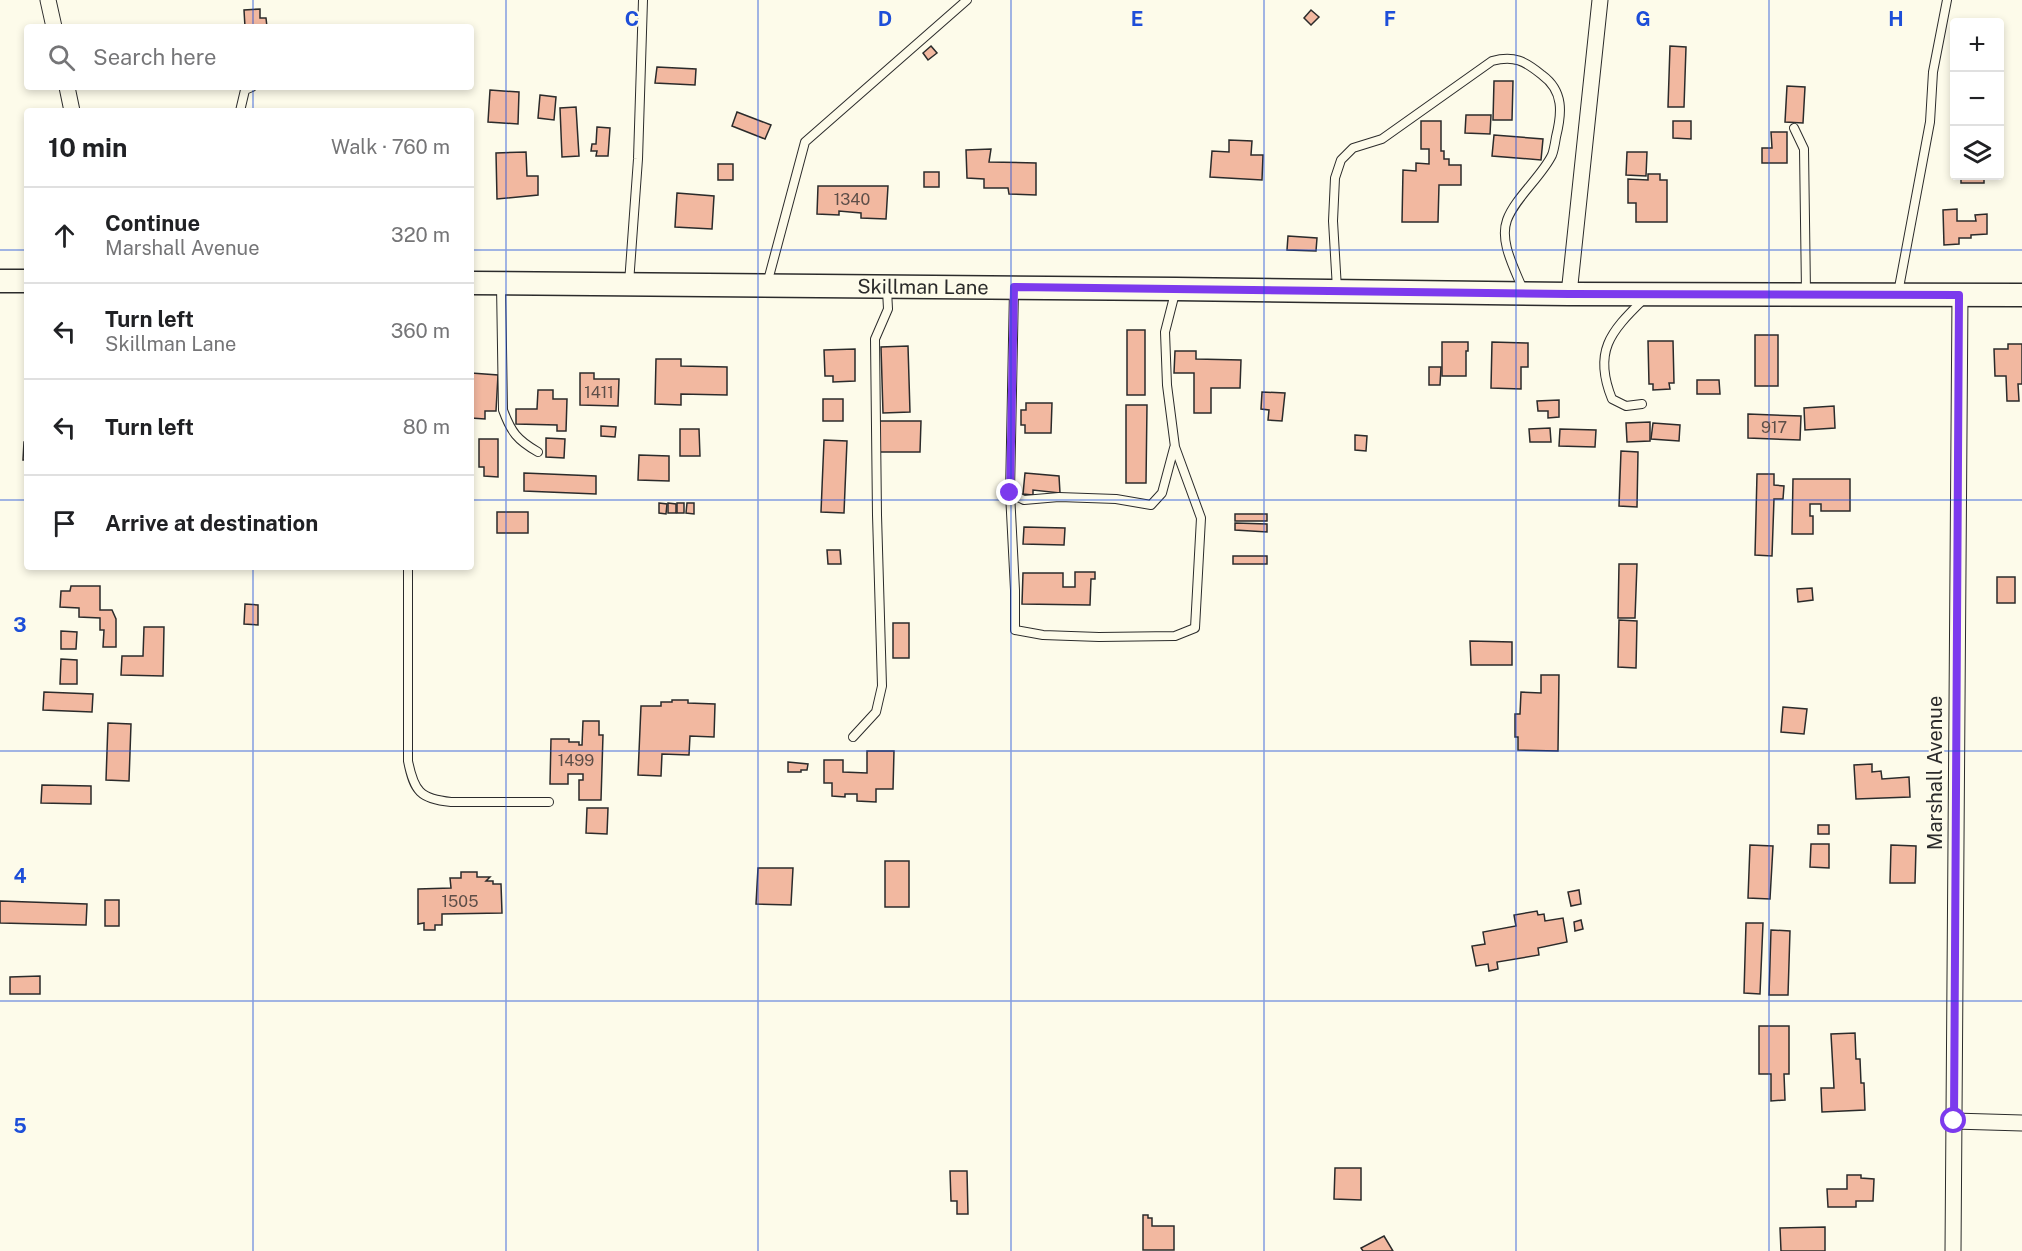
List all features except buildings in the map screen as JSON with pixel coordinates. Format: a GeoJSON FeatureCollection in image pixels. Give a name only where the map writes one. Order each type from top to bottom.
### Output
{"type":"FeatureCollection","features":[{"type":"Feature","properties":{"kind":"street"},"geometry":{"type":"LineString","coordinates":[[48,0],[53,24]]}},
{"type":"Feature","properties":{"kind":"street"},"geometry":{"type":"LineString","coordinates":[[1569,294],[1600,0]]}},
{"type":"Feature","properties":{"kind":"street"},"geometry":{"type":"LineString","coordinates":[[68,90],[71,108]]}},
{"type":"Feature","properties":{"kind":"street"},"geometry":{"type":"LineString","coordinates":[[0,281],[24,281]]}},
{"type":"Feature","properties":{"kind":"street","name":"Skillman Lane"},"geometry":{"type":"LineString","coordinates":[[474,283],[1648,295],[2022,295]]}},
{"type":"Feature","properties":{"kind":"street","name":"Marshall Avenue"},"geometry":{"type":"LineString","coordinates":[[1953,1251],[1959,295]]}},
{"type":"Feature","properties":{"kind":"street"},"geometry":{"type":"LineString","coordinates":[[1954,1121],[2022,1123]]}},
{"type":"Feature","properties":{"kind":"lane"},"geometry":{"type":"LineString","coordinates":[[629,285],[638,159],[643,0]]}},
{"type":"Feature","properties":{"kind":"lane"},"geometry":{"type":"LineString","coordinates":[[766,285],[806,142],[967,0]]}},
{"type":"Feature","properties":{"kind":"lane"},"geometry":{"type":"LineString","coordinates":[[1898,295],[1930,122],[1933,72],[1947,0]]}},
{"type":"Feature","properties":{"kind":"lane"},"geometry":{"type":"LineString","coordinates":[[1337,291],[1333,221],[1335,178],[1341,160],[1353,148],[1383,139],[1492,61],[1505,58],[1527,63],[1548,79],[1557,90],[1561,105],[1561,120],[1552,155],[1507,218],[1504,233],[1507,249],[1524,294]]}},
{"type":"Feature","properties":{"kind":"lane"},"geometry":{"type":"LineString","coordinates":[[241,108],[244,90]]}},
{"type":"Feature","properties":{"kind":"lane"},"geometry":{"type":"LineString","coordinates":[[1794,128],[1804,149],[1806,170],[1806,294]]}},
{"type":"Feature","properties":{"kind":"lane"},"geometry":{"type":"LineString","coordinates":[[501,283],[503,410],[510,429],[525,445],[537,452]]}},
{"type":"Feature","properties":{"kind":"lane"},"geometry":{"type":"LineString","coordinates":[[852,737],[876,712],[882,686],[874,339],[888,309],[887,286]]}},
{"type":"Feature","properties":{"kind":"lane"},"geometry":{"type":"LineString","coordinates":[[1014,287],[1010,493],[1015,630],[1043,635],[1175,636],[1195,628],[1202,518],[1175,447],[1167,385],[1165,333],[1176,289]]}},
{"type":"Feature","properties":{"kind":"lane"},"geometry":{"type":"LineString","coordinates":[[1642,404],[1626,405],[1612,399],[1604,381],[1605,346],[1618,324],[1648,295]]}},
{"type":"Feature","properties":{"kind":"lane"},"geometry":{"type":"LineString","coordinates":[[1010,493],[1024,500],[1059,497],[1106,498],[1151,505],[1162,493],[1175,447]]}},
{"type":"Feature","properties":{"kind":"lane"},"geometry":{"type":"LineString","coordinates":[[408,570],[408,761],[414,785],[420,794],[435,800],[451,802],[549,801]]}},
{"type":"Feature","properties":{"kind":"route"},"geometry":{"type":"LineString","coordinates":[[1010,493],[1014,287],[1677,295],[1959,295],[1954,1121]]}}]}
